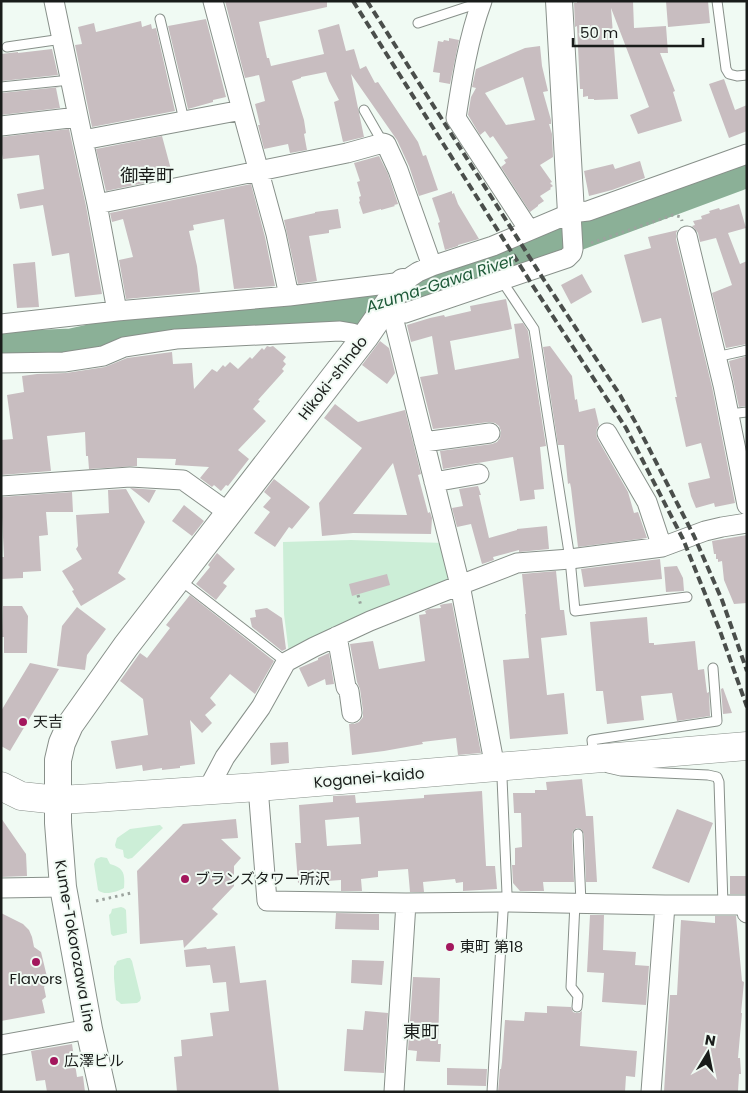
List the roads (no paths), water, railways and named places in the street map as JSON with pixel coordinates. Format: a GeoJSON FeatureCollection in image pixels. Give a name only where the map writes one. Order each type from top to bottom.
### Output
{"type":"FeatureCollection","features":[{"type":"Feature","properties":{"kind":"main road","name":"Koganei-kaido"},"geometry":{"type":"LineString","coordinates":[[1,786],[21,796],[58,800],[258,787],[743,746]]}},
{"type":"Feature","properties":{"kind":"street"},"geometry":{"type":"LineString","coordinates":[[54,1],[98,204],[117,311]]}},
{"type":"Feature","properties":{"kind":"street"},"geometry":{"type":"LineString","coordinates":[[214,1],[276,234],[289,296]]}},
{"type":"Feature","properties":{"kind":"street"},"geometry":{"type":"LineString","coordinates":[[482,1],[464,67],[456,118],[529,230]]}},
{"type":"Feature","properties":{"kind":"street"},"geometry":{"type":"LineString","coordinates":[[384,311],[405,313],[567,258],[572,253],[559,1]]}},
{"type":"Feature","properties":{"kind":"street"},"geometry":{"type":"LineString","coordinates":[[83,140],[242,110]]}},
{"type":"Feature","properties":{"kind":"street"},"geometry":{"type":"LineString","coordinates":[[1,126],[78,117]]}},
{"type":"Feature","properties":{"kind":"street"},"geometry":{"type":"LineString","coordinates":[[98,204],[347,153],[383,143],[386,144],[398,170],[432,266]]}},
{"type":"Feature","properties":{"kind":"street","name":"Hikoki-shindo"},"geometry":{"type":"LineString","coordinates":[[58,800],[58,760],[62,743],[70,725],[126,646],[365,337],[402,284],[418,272],[432,266],[493,246],[529,230],[571,217],[747,154]]}},
{"type":"Feature","properties":{"kind":"street"},"geometry":{"type":"LineString","coordinates":[[687,236],[716,357],[738,413],[747,505]]}},
{"type":"Feature","properties":{"kind":"street"},"geometry":{"type":"LineString","coordinates":[[1,324],[402,284]]}},
{"type":"Feature","properties":{"kind":"street"},"geometry":{"type":"LineString","coordinates":[[384,311],[394,321],[460,585],[493,757],[497,767]]}},
{"type":"Feature","properties":{"kind":"street"},"geometry":{"type":"LineString","coordinates":[[1,363],[64,362],[103,356],[124,348],[176,339],[340,331],[365,337]]}},
{"type":"Feature","properties":{"kind":"street"},"geometry":{"type":"LineString","coordinates":[[607,432],[647,502],[662,547]]}},
{"type":"Feature","properties":{"kind":"street"},"geometry":{"type":"LineString","coordinates":[[424,442],[490,433]]}},
{"type":"Feature","properties":{"kind":"street"},"geometry":{"type":"LineString","coordinates":[[434,482],[480,474]]}},
{"type":"Feature","properties":{"kind":"street"},"geometry":{"type":"LineString","coordinates":[[1,486],[130,477],[183,480],[229,513]]}},
{"type":"Feature","properties":{"kind":"street"},"geometry":{"type":"LineString","coordinates":[[207,791],[225,757],[260,707],[286,662],[314,647],[370,621],[517,563],[570,559],[662,547],[704,531],[747,523]]}},
{"type":"Feature","properties":{"kind":"street"},"geometry":{"type":"LineString","coordinates":[[337,636],[352,713]]}},
{"type":"Feature","properties":{"kind":"street"},"geometry":{"type":"LineString","coordinates":[[258,787],[267,901],[746,905],[747,913]]}},
{"type":"Feature","properties":{"kind":"street","name":"Kume-Tokorozawa Line"},"geometry":{"type":"LineString","coordinates":[[58,800],[59,850],[63,887],[102,1092]]}},
{"type":"Feature","properties":{"kind":"street"},"geometry":{"type":"LineString","coordinates":[[1,888],[63,887]]}},
{"type":"Feature","properties":{"kind":"street"},"geometry":{"type":"LineString","coordinates":[[394,1092],[406,903]]}},
{"type":"Feature","properties":{"kind":"street"},"geometry":{"type":"LineString","coordinates":[[651,1092],[665,905]]}},
{"type":"Feature","properties":{"kind":"street"},"geometry":{"type":"LineString","coordinates":[[1,1044],[89,1029]]}},
{"type":"Feature","properties":{"kind":"lane"},"geometry":{"type":"LineString","coordinates":[[418,23],[482,1]]}},
{"type":"Feature","properties":{"kind":"lane"},"geometry":{"type":"LineString","coordinates":[[717,1],[726,69],[730,74],[737,76],[747,75]]}},
{"type":"Feature","properties":{"kind":"lane"},"geometry":{"type":"LineString","coordinates":[[160,19],[184,120]]}},
{"type":"Feature","properties":{"kind":"lane"},"geometry":{"type":"LineString","coordinates":[[7,47],[62,39]]}},
{"type":"Feature","properties":{"kind":"lane"},"geometry":{"type":"LineString","coordinates":[[1,87],[70,80]]}},
{"type":"Feature","properties":{"kind":"lane"},"geometry":{"type":"LineString","coordinates":[[364,110],[383,143]]}},
{"type":"Feature","properties":{"kind":"lane"},"geometry":{"type":"LineString","coordinates":[[502,281],[534,329],[570,559],[575,611],[687,597]]}},
{"type":"Feature","properties":{"kind":"lane"},"geometry":{"type":"LineString","coordinates":[[716,357],[747,350]]}},
{"type":"Feature","properties":{"kind":"lane"},"geometry":{"type":"LineString","coordinates":[[178,578],[286,662]]}},
{"type":"Feature","properties":{"kind":"lane"},"geometry":{"type":"LineString","coordinates":[[713,668],[717,721],[592,740],[594,759],[602,767],[622,771],[717,777],[719,782],[723,905]]}},
{"type":"Feature","properties":{"kind":"lane"},"geometry":{"type":"LineString","coordinates":[[492,1092],[503,912],[507,894],[502,778],[497,767]]}},
{"type":"Feature","properties":{"kind":"lane"},"geometry":{"type":"LineString","coordinates":[[577,1007],[578,996],[571,987],[578,903],[578,834]]}},
{"type":"Feature","properties":{"kind":"waterway","name":"Azuma-Gawa River"},"geometry":{"type":"LineString","coordinates":[[1,347],[72,344],[135,330],[228,321],[322,318],[353,312],[427,291],[747,172]]}},
{"type":"Feature","properties":{"kind":"waterway","name":"Azuma-Gawa River"},"geometry":{"type":"LineString","coordinates":[[739,174],[747,177]]}},
{"type":"Feature","properties":{"kind":"railway"},"geometry":{"type":"LineString","coordinates":[[353,1],[533,286],[626,428],[683,539],[720,631],[747,707]]}},
{"type":"Feature","properties":{"kind":"railway"},"geometry":{"type":"LineString","coordinates":[[367,1],[544,280],[620,395],[694,536],[722,600],[747,671]]}},
{"type":"Feature","properties":{"kind":"place","name":"天吉"},"geometry":{"type":"Point","coordinates":[23,722]}},
{"type":"Feature","properties":{"kind":"place","name":"ブランズタワー所沢"},"geometry":{"type":"Point","coordinates":[185,879]}},
{"type":"Feature","properties":{"kind":"place","name":"東町 第18"},"geometry":{"type":"Point","coordinates":[450,947]}},
{"type":"Feature","properties":{"kind":"place","name":"Flavors"},"geometry":{"type":"Point","coordinates":[36,962]}},
{"type":"Feature","properties":{"kind":"place","name":"広澤ビル"},"geometry":{"type":"Point","coordinates":[54,1061]}},
{"type":"Feature","properties":{"kind":"district","name":"御幸町"},"geometry":{"type":"Point","coordinates":[147,176]}},
{"type":"Feature","properties":{"kind":"district","name":"東町"},"geometry":{"type":"Point","coordinates":[421,1032]}}]}
